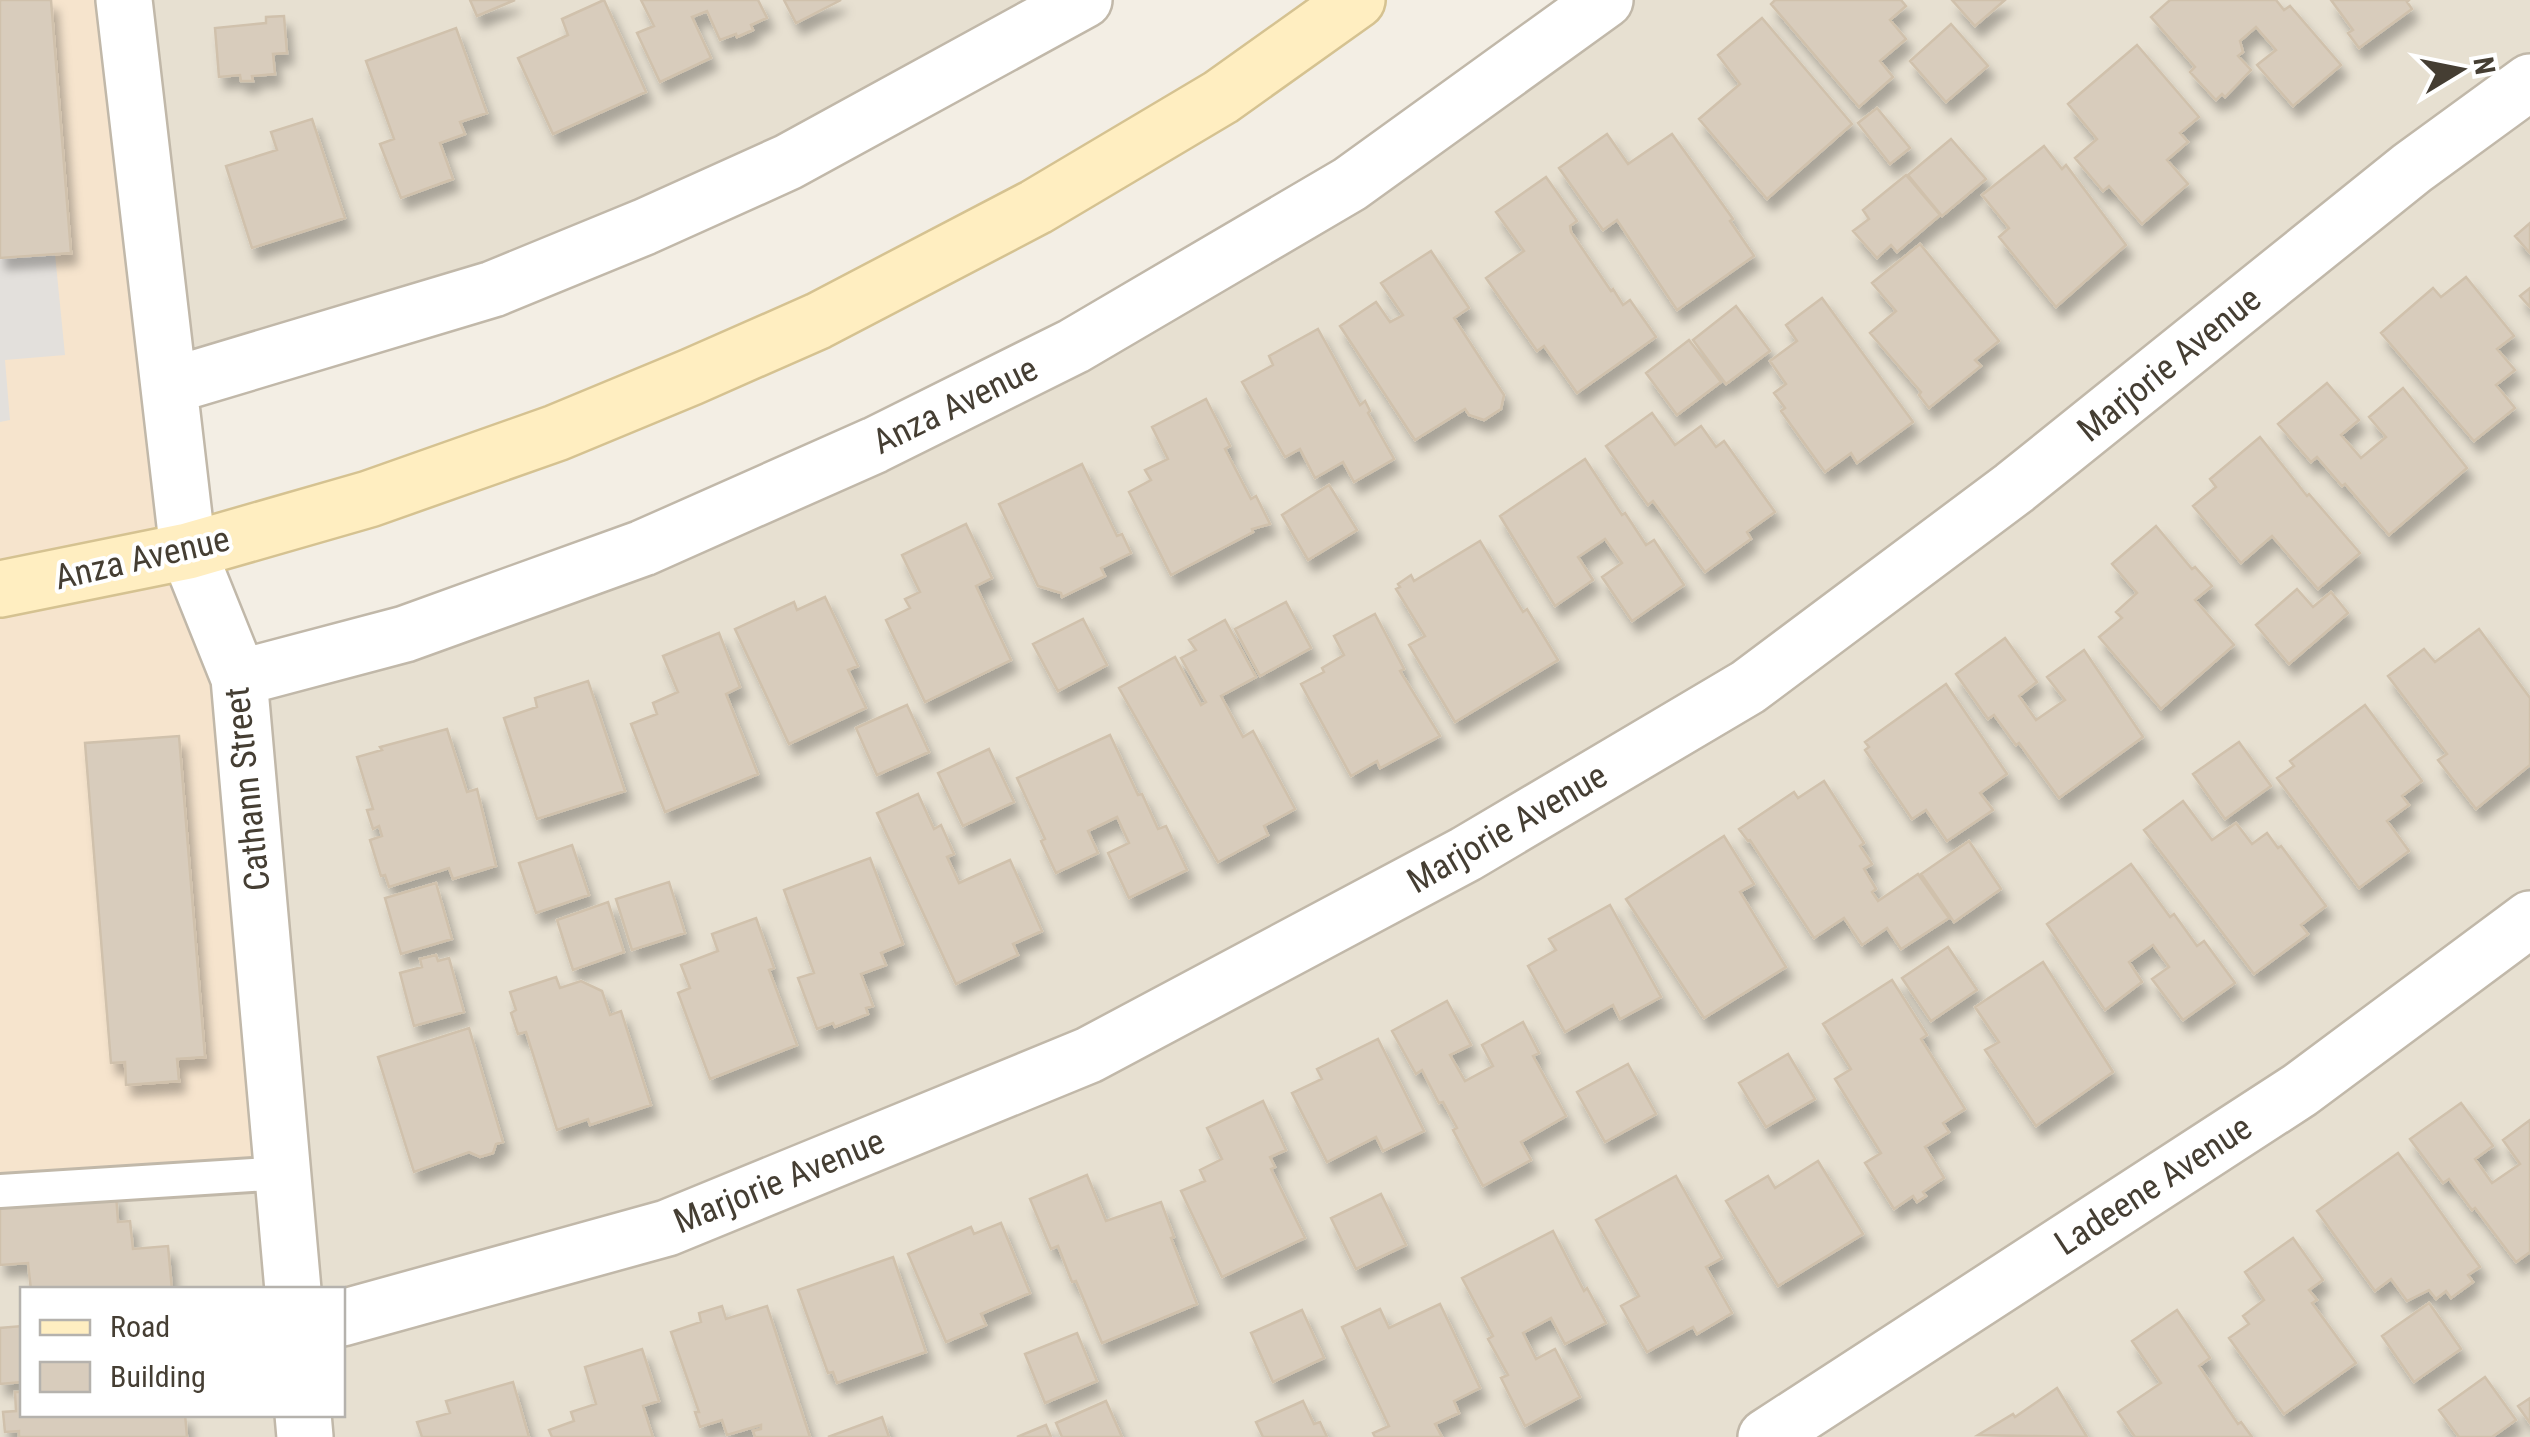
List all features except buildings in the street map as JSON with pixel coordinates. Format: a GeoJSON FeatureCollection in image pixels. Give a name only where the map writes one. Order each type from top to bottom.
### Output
{"type":"FeatureCollection","features":[{"type":"Feature","properties":{"kind":"main road","name":"Anza Avenue"},"geometry":{"type":"LineString","coordinates":[[0,589],[188,551],[369,498],[556,433],[818,321],[1036,207],[1221,97],[1357,0]]}},
{"type":"Feature","properties":{"kind":"street","name":"Cathann Street"},"geometry":{"type":"LineString","coordinates":[[124,0],[188,551],[239,678],[294,1287]]}},
{"type":"Feature","properties":{"kind":"street"},"geometry":{"type":"LineString","coordinates":[[170,386],[493,290],[644,227],[788,162],[1084,0]]}},
{"type":"Feature","properties":{"kind":"street","name":"Anza Avenue"},"geometry":{"type":"LineString","coordinates":[[239,678],[405,634],[643,548],[876,445],[1074,346],[1350,184],[1606,0]]}},
{"type":"Feature","properties":{"kind":"street","name":"Marjorie Avenue"},"geometry":{"type":"LineString","coordinates":[[345,1317],[667,1228],[1089,1055],[1466,854],[1748,687],[2014,488],[2412,168],[2530,82]]}},
{"type":"Feature","properties":{"kind":"street","name":"Ladeene Avenue"},"geometry":{"type":"LineString","coordinates":[[1766,1437],[2300,1090],[2530,919]]}},
{"type":"Feature","properties":{"kind":"lane"},"geometry":{"type":"LineString","coordinates":[[0,1191],[283,1173]]}},
{"type":"Feature","properties":{"kind":"shaded area"},"geometry":{"type":"Polygon","coordinates":[[[0,0],[124,0],[239,678],[283,1173],[0,1191],[0,0]]]}},
{"type":"Feature","properties":{"kind":"shaded area"},"geometry":{"type":"Polygon","coordinates":[[[124,0],[1084,0],[788,162],[170,386],[124,0]]]}},
{"type":"Feature","properties":{"kind":"shaded area"},"geometry":{"type":"Polygon","coordinates":[[[1605,0],[2530,0],[2530,1437],[0,1437],[0,1191],[239,678],[875,445],[1605,0]]]}},
{"type":"Feature","properties":{"kind":"shaded area"},"geometry":{"type":"Polygon","coordinates":[[[55,254],[65,355],[5,360],[10,420],[0,422],[0,258],[55,254]]]}}]}
